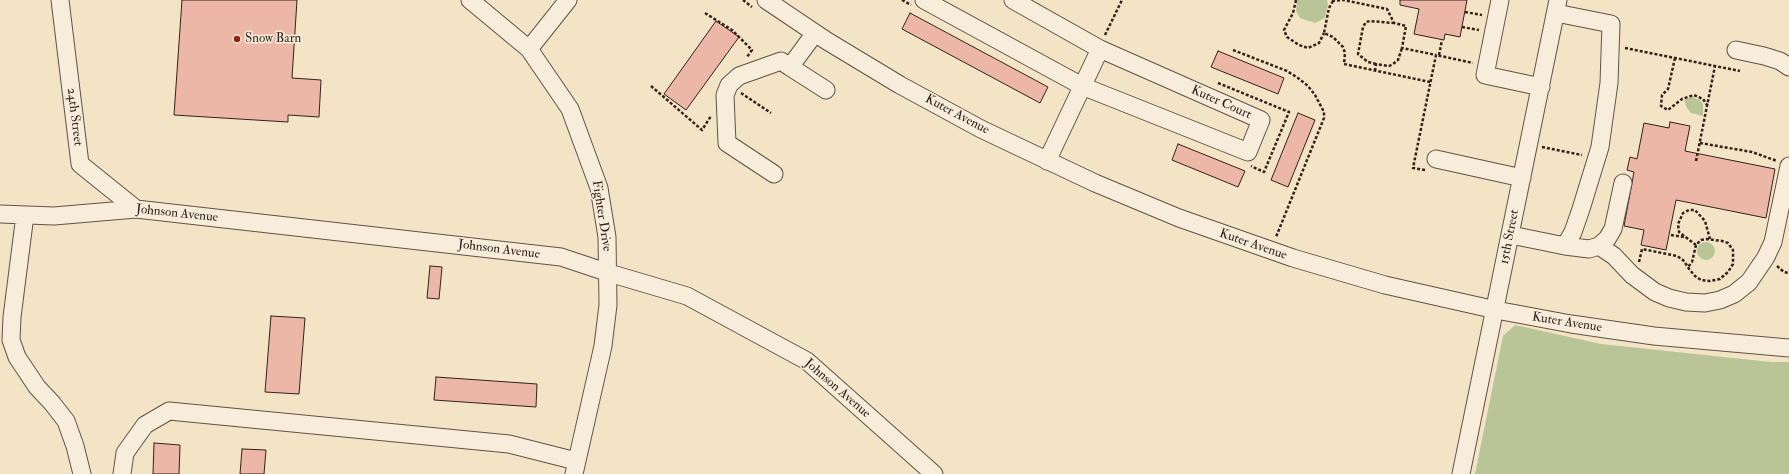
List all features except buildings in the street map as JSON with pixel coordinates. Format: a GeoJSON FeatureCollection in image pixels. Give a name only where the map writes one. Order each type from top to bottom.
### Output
{"type":"FeatureCollection","features":[{"type":"Feature","properties":{"kind":"street","name":"24th Street"},"geometry":{"type":"LineString","coordinates":[[60,0],[80,164],[136,208]]}},
{"type":"Feature","properties":{"kind":"street","name":"Fighter Drive"},"geometry":{"type":"LineString","coordinates":[[470,0],[529,49],[570,109],[599,188],[607,237],[609,273],[608,304],[603,346],[575,468]]}},
{"type":"Feature","properties":{"kind":"street"},"geometry":{"type":"LineString","coordinates":[[529,49],[568,0]]}},
{"type":"Feature","properties":{"kind":"street","name":"Kuter Avenue"},"geometry":{"type":"LineString","coordinates":[[766,0],[815,33],[914,92],[981,129],[1047,161],[1179,218],[1293,258],[1385,285],[1496,310],[1570,324],[1654,336],[1789,348]]}},
{"type":"Feature","properties":{"kind":"street","name":"Kuter Court"},"geometry":{"type":"LineString","coordinates":[[924,0],[1082,86],[1248,152],[1261,120],[1100,49],[1013,0]]}},
{"type":"Feature","properties":{"kind":"street"},"geometry":{"type":"LineString","coordinates":[[1500,0],[1485,75],[1540,87]]}},
{"type":"Feature","properties":{"kind":"street"},"geometry":{"type":"LineString","coordinates":[[1557,6],[1611,24],[1610,83],[1606,114],[1597,158],[1573,232],[1565,246]]}},
{"type":"Feature","properties":{"kind":"street","name":"15th Street"},"geometry":{"type":"LineString","coordinates":[[1461,474],[1496,310],[1557,6]]}},
{"type":"Feature","properties":{"kind":"street"},"geometry":{"type":"LineString","coordinates":[[790,67],[815,33]]}},
{"type":"Feature","properties":{"kind":"street"},"geometry":{"type":"LineString","coordinates":[[1047,161],[1100,49]]}},
{"type":"Feature","properties":{"kind":"street"},"geometry":{"type":"LineString","coordinates":[[1736,50],[1780,61],[1789,67]]}},
{"type":"Feature","properties":{"kind":"street"},"geometry":{"type":"LineString","coordinates":[[774,174],[727,143],[725,96],[729,85],[739,76],[781,60],[826,90]]}},
{"type":"Feature","properties":{"kind":"street"},"geometry":{"type":"LineString","coordinates":[[1432,165],[1522,178]]}},
{"type":"Feature","properties":{"kind":"street"},"geometry":{"type":"LineString","coordinates":[[1599,246],[1614,256],[1635,278],[1655,292],[1686,302],[1705,303],[1720,300],[1734,294],[1749,282],[1759,270],[1773,242],[1789,167]]}},
{"type":"Feature","properties":{"kind":"street"},"geometry":{"type":"LineString","coordinates":[[1511,235],[1565,246],[1589,249],[1599,246],[1607,240],[1613,229],[1623,183]]}},
{"type":"Feature","properties":{"kind":"street","name":"Johnson Avenue"},"geometry":{"type":"LineString","coordinates":[[0,214],[54,216],[136,208],[561,257],[609,273],[688,296],[807,361],[934,474]]}},
{"type":"Feature","properties":{"kind":"street"},"geometry":{"type":"LineString","coordinates":[[25,215],[12,317],[11,340],[17,357],[33,381],[66,421],[75,446],[82,474]]}},
{"type":"Feature","properties":{"kind":"street"},"geometry":{"type":"LineString","coordinates":[[122,474],[125,452],[145,425],[169,411],[509,444],[575,468]]}},
{"type":"Feature","properties":{"kind":"path"},"geometry":{"type":"LineString","coordinates":[[1100,49],[1122,0]]}},
{"type":"Feature","properties":{"kind":"path"},"geometry":{"type":"LineString","coordinates":[[1296,0],[1293,13],[1284,30],[1287,37],[1299,45],[1308,48],[1319,43],[1324,33],[1328,8],[1332,1],[1343,0],[1387,9],[1394,23]]}},
{"type":"Feature","properties":{"kind":"path"},"geometry":{"type":"LineString","coordinates":[[1465,12],[1486,16]]}},
{"type":"Feature","properties":{"kind":"path"},"geometry":{"type":"LineString","coordinates":[[1366,22],[1394,23],[1406,26],[1398,60],[1389,66],[1368,62],[1358,54],[1363,27],[1366,22]]}},
{"type":"Feature","properties":{"kind":"path"},"geometry":{"type":"LineString","coordinates":[[1462,27],[1483,31]]}},
{"type":"Feature","properties":{"kind":"path"},"geometry":{"type":"LineString","coordinates":[[1324,33],[1333,37],[1343,47],[1345,53],[1344,64],[1430,82]]}},
{"type":"Feature","properties":{"kind":"path"},"geometry":{"type":"LineString","coordinates":[[1432,165],[1413,168],[1430,82],[1442,40]]}},
{"type":"Feature","properties":{"kind":"path"},"geometry":{"type":"LineString","coordinates":[[1621,47],[1740,71]]}},
{"type":"Feature","properties":{"kind":"path"},"geometry":{"type":"LineString","coordinates":[[1402,48],[1477,63]]}},
{"type":"Feature","properties":{"kind":"path"},"geometry":{"type":"LineString","coordinates":[[1233,50],[1287,71],[1298,78],[1308,86],[1315,95],[1324,112],[1324,118],[1274,241]]}},
{"type":"Feature","properties":{"kind":"path"},"geometry":{"type":"LineString","coordinates":[[1675,58],[1668,89],[1662,95],[1661,106],[1668,110],[1689,95],[1694,95],[1703,99],[1707,105]]}},
{"type":"Feature","properties":{"kind":"path"},"geometry":{"type":"LineString","coordinates":[[1375,71],[1376,64]]}},
{"type":"Feature","properties":{"kind":"path"},"geometry":{"type":"LineString","coordinates":[[1696,161],[1715,66]]}},
{"type":"Feature","properties":{"kind":"path"},"geometry":{"type":"LineString","coordinates":[[651,86],[702,130],[713,113]]}},
{"type":"Feature","properties":{"kind":"path"},"geometry":{"type":"LineString","coordinates":[[1700,143],[1752,152],[1775,160],[1789,167]]}},
{"type":"Feature","properties":{"kind":"path"},"geometry":{"type":"LineString","coordinates":[[1529,144],[1597,158]]}},
{"type":"Feature","properties":{"kind":"path"},"geometry":{"type":"LineString","coordinates":[[1249,166],[1264,172]]}},
{"type":"Feature","properties":{"kind":"path"},"geometry":{"type":"LineString","coordinates":[[1696,245],[1679,232],[1679,218],[1683,213],[1689,210],[1695,210],[1705,220],[1710,239]]}},
{"type":"Feature","properties":{"kind":"path"},"geometry":{"type":"LineString","coordinates":[[1671,235],[1684,237]]}},
{"type":"Feature","properties":{"kind":"path"},"geometry":{"type":"LineString","coordinates":[[1635,278],[1642,249],[1677,256],[1682,260],[1688,267],[1701,280],[1710,281],[1720,278],[1728,272],[1733,264],[1733,250],[1728,243],[1710,239],[1701,240],[1696,245],[1692,262],[1688,267]]}},
{"type":"Feature","properties":{"kind":"green space"},"geometry":{"type":"Polygon","coordinates":[[[1297,0],[1327,0],[1328,5],[1325,18],[1315,23],[1300,18],[1296,11],[1297,0]]]}},
{"type":"Feature","properties":{"kind":"green space"},"geometry":{"type":"Polygon","coordinates":[[[1692,97],[1700,100],[1703,104],[1703,116],[1691,113],[1687,108],[1684,100],[1692,97]]]}},
{"type":"Feature","properties":{"kind":"green space"},"geometry":{"type":"Polygon","coordinates":[[[1706,242],[1712,245],[1715,251],[1712,257],[1706,260],[1700,257],[1697,251],[1700,245],[1706,242]]]}},
{"type":"Feature","properties":{"kind":"green space"},"geometry":{"type":"Polygon","coordinates":[[[1515,325],[1601,344],[1771,362],[1789,362],[1789,474],[1475,474],[1503,336],[1515,325]]]}},
{"type":"Feature","properties":{"kind":"place","name":"Snow Barn"},"geometry":{"type":"Point","coordinates":[237,39]}}]}
